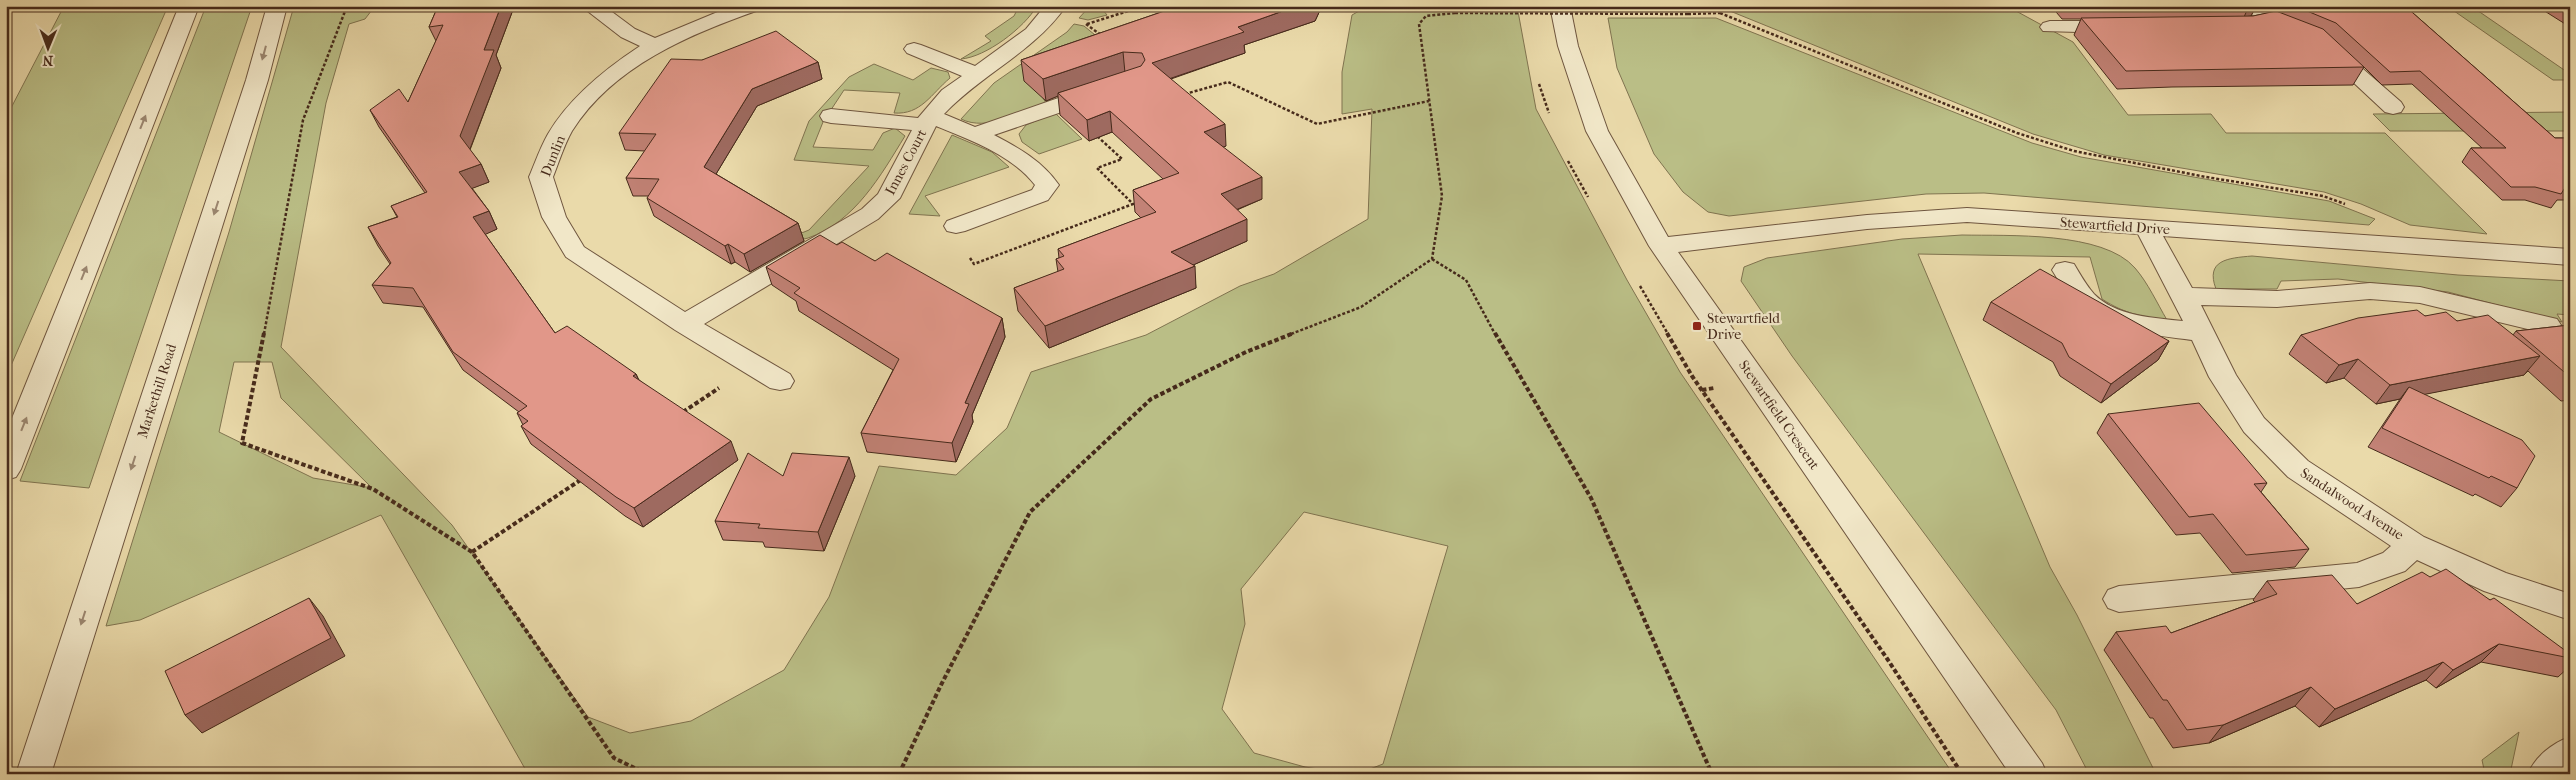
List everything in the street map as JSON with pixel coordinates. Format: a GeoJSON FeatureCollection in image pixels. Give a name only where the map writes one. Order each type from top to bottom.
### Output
{"type":"FeatureCollection","features":[{"type":"Feature","properties":{"kind":"street"},"geometry":{"type":"LineString","coordinates":[[6,469],[189,6]]}},
{"type":"Feature","properties":{"kind":"street","name":"Markethill Road"},"geometry":{"type":"LineString","coordinates":[[33,774],[257,80],[276,6]]}},
{"type":"Feature","properties":{"kind":"street"},"geometry":{"type":"LineString","coordinates":[[591,6],[628,33],[653,45]]}},
{"type":"Feature","properties":{"kind":"street","name":"Dunlin"},"geometry":{"type":"LineString","coordinates":[[752,6],[695,26],[653,45],[612,75],[582,104],[560,134],[541,177],[554,217],[575,252],[684,324],[780,381]]}},
{"type":"Feature","properties":{"kind":"street","name":"Stewartfield Crescent"},"geometry":{"type":"LineString","coordinates":[[1560,6],[1568,46],[1598,131],[1661,246],[2030,774]]}},
{"type":"Feature","properties":{"kind":"street","name":"Innes Court"},"geometry":{"type":"LineString","coordinates":[[684,324],[870,214],[888,198],[928,120],[950,95],[1033,33],[1052,11]]}},
{"type":"Feature","properties":{"kind":"street"},"geometry":{"type":"LineString","coordinates":[[2216,25],[2260,22],[2267,16]]}},
{"type":"Feature","properties":{"kind":"street"},"geometry":{"type":"LineString","coordinates":[[2050,27],[2133,26]]}},
{"type":"Feature","properties":{"kind":"street"},"geometry":{"type":"LineString","coordinates":[[2313,38],[2321,42],[2393,107]]}},
{"type":"Feature","properties":{"kind":"street"},"geometry":{"type":"LineString","coordinates":[[914,49],[978,75]]}},
{"type":"Feature","properties":{"kind":"street"},"geometry":{"type":"LineString","coordinates":[[976,134],[1116,86]]}},
{"type":"Feature","properties":{"kind":"street"},"geometry":{"type":"LineString","coordinates":[[831,116],[928,120],[976,134],[1040,173],[1047,186],[1040,195],[956,226]]}},
{"type":"Feature","properties":{"kind":"street","name":"Stewartfield Drive"},"geometry":{"type":"LineString","coordinates":[[1661,246],[1867,222],[1967,215],[2570,257]]}},
{"type":"Feature","properties":{"kind":"street","name":"Sandalwood Avenue"},"geometry":{"type":"LineString","coordinates":[[2147,229],[2184,296],[2223,377],[2254,425],[2298,469],[2413,545],[2495,582],[2570,607]]}},
{"type":"Feature","properties":{"kind":"street"},"geometry":{"type":"LineString","coordinates":[[2065,270],[2086,301],[2117,317],[2147,325],[2202,332]]}},
{"type":"Feature","properties":{"kind":"street"},"geometry":{"type":"LineString","coordinates":[[2184,296],[2277,299],[2370,290],[2420,295],[2548,325]]}},
{"type":"Feature","properties":{"kind":"street"},"geometry":{"type":"LineString","coordinates":[[2120,599],[2359,574],[2394,562],[2413,545]]}},
{"type":"Feature","properties":{"kind":"street"},"geometry":{"type":"LineString","coordinates":[[2545,774],[2570,752]]}},
{"type":"Feature","properties":{"kind":"path"},"geometry":{"type":"LineString","coordinates":[[347,6],[303,120],[278,263],[242,443],[373,489],[472,552],[614,758],[647,774]]}},
{"type":"Feature","properties":{"kind":"path"},"geometry":{"type":"LineString","coordinates":[[1087,24],[1144,6]]}},
{"type":"Feature","properties":{"kind":"path"},"geometry":{"type":"LineString","coordinates":[[1720,6],[1720,13]]}},
{"type":"Feature","properties":{"kind":"path"},"geometry":{"type":"LineString","coordinates":[[1052,11],[1087,24],[1109,40]]}},
{"type":"Feature","properties":{"kind":"path"},"geometry":{"type":"LineString","coordinates":[[899,774],[941,685],[1030,512],[1151,399],[1246,352],[1361,307],[1432,259],[1442,196],[1419,24],[1426,16],[1455,13],[1720,13],[2017,133],[2074,151],[2206,177],[2323,196],[2348,205]]}},
{"type":"Feature","properties":{"kind":"path"},"geometry":{"type":"LineString","coordinates":[[1183,94],[1228,82],[1317,124],[1429,101]]}},
{"type":"Feature","properties":{"kind":"path"},"geometry":{"type":"LineString","coordinates":[[1432,259],[1466,280],[1505,352],[1591,498],[1712,774]]}},
{"type":"Feature","properties":{"kind":"path"},"geometry":{"type":"LineString","coordinates":[[678,415],[752,366]]}},
{"type":"Feature","properties":{"kind":"path"},"geometry":{"type":"LineString","coordinates":[[472,552],[587,476]]}},
{"type":"Feature","properties":{"kind":"green space"},"geometry":{"type":"Polygon","coordinates":[[[64,6],[168,6],[6,377],[6,109],[11,108],[64,6]]]}},
{"type":"Feature","properties":{"kind":"green space"},"geometry":{"type":"Polygon","coordinates":[[[206,6],[252,6],[89,488],[20,481],[206,6]]]}},
{"type":"Feature","properties":{"kind":"green space"},"geometry":{"type":"Polygon","coordinates":[[[294,6],[375,6],[365,19],[349,24],[326,103],[281,347],[452,525],[588,717],[630,733],[691,721],[784,670],[829,597],[879,466],[956,475],[1007,428],[1031,372],[1146,335],[1240,286],[1274,274],[1368,219],[1372,109],[1342,114],[1342,72],[1352,15],[1368,6],[1517,6],[1536,109],[1627,280],[1680,372],[1953,774],[1357,774],[1383,764],[1448,546],[1304,512],[1241,589],[1245,624],[1222,709],[1254,753],[1305,767],[1352,774],[528,774],[381,515],[140,620],[106,626],[229,232],[294,6]],[[234,362],[219,432],[313,478],[372,488],[281,398],[272,362],[234,362]]]}},
{"type":"Feature","properties":{"kind":"green space"},"geometry":{"type":"Polygon","coordinates":[[[1019,6],[1037,6],[1031,15],[1004,40],[982,53],[961,59],[991,41],[985,36],[1014,16],[1019,6]]]}},
{"type":"Feature","properties":{"kind":"green space"},"geometry":{"type":"Polygon","coordinates":[[[1090,6],[1117,6],[1103,10],[1107,15],[1088,20],[1079,18],[1090,6]]]}},
{"type":"Feature","properties":{"kind":"green space"},"geometry":{"type":"Polygon","coordinates":[[[1604,6],[2013,6],[2016,11],[2073,42],[2128,115],[2211,114],[2226,133],[2385,133],[2487,234],[2410,225],[2361,204],[2324,192],[2104,155],[2033,134],[1725,9],[1604,6]]]}},
{"type":"Feature","properties":{"kind":"green space"},"geometry":{"type":"Polygon","coordinates":[[[2447,6],[2471,6],[2570,74],[2570,80],[2553,80],[2447,6]]]}},
{"type":"Feature","properties":{"kind":"green space"},"geometry":{"type":"Polygon","coordinates":[[[1608,18],[1716,18],[2032,143],[2081,157],[2329,201],[2375,219],[2369,225],[1984,193],[1926,194],[1729,216],[1708,212],[1683,192],[1654,154],[1617,68],[1608,18]]]}},
{"type":"Feature","properties":{"kind":"green space"},"geometry":{"type":"Polygon","coordinates":[[[1074,24],[1084,26],[1132,65],[1043,98],[1046,103],[1004,119],[982,123],[961,119],[994,83],[1067,32],[1074,24]]]}},
{"type":"Feature","properties":{"kind":"green space"},"geometry":{"type":"Polygon","coordinates":[[[874,64],[913,80],[931,68],[948,72],[950,78],[919,107],[903,113],[894,113],[900,93],[844,90],[823,122],[813,147],[873,150],[883,133],[895,128],[905,136],[865,196],[840,221],[825,231],[808,238],[767,247],[809,230],[869,166],[794,160],[809,121],[849,77],[874,64]]]}},
{"type":"Feature","properties":{"kind":"green space"},"geometry":{"type":"Polygon","coordinates":[[[2570,112],[2570,131],[2390,131],[2373,114],[2570,112]]]}},
{"type":"Feature","properties":{"kind":"green space"},"geometry":{"type":"Polygon","coordinates":[[[1055,113],[1082,139],[1039,154],[1022,142],[1019,134],[1026,125],[1055,113]]]}},
{"type":"Feature","properties":{"kind":"green space"},"geometry":{"type":"Polygon","coordinates":[[[952,135],[992,152],[1009,167],[925,196],[940,216],[909,214],[952,135]]]}},
{"type":"Feature","properties":{"kind":"green space"},"geometry":{"type":"Polygon","coordinates":[[[1962,235],[2054,238],[2101,247],[2120,256],[2135,268],[2167,320],[2133,314],[2102,299],[2090,257],[1918,254],[2050,567],[2077,615],[2156,774],[2089,774],[2056,710],[1792,356],[1741,281],[1744,267],[1767,258],[1902,239],[1962,235]]]}},
{"type":"Feature","properties":{"kind":"green space"},"geometry":{"type":"Polygon","coordinates":[[[2252,256],[2458,275],[2570,281],[2570,315],[2557,314],[2562,322],[2448,292],[2338,279],[2281,281],[2277,289],[2216,289],[2213,279],[2216,266],[2227,260],[2252,256]]]}},
{"type":"Feature","properties":{"kind":"green space"},"geometry":{"type":"Polygon","coordinates":[[[2519,732],[2510,774],[2485,774],[2482,760],[2519,732]]]}},
{"type":"Feature","properties":{"kind":"building"},"geometry":{"type":"Polygon","coordinates":[[[438,6],[501,6],[484,50],[494,50],[460,136],[481,164],[459,172],[489,211],[473,217],[555,333],[567,326],[636,374],[633,376],[731,441],[634,508],[616,497],[521,426],[528,421],[517,413],[527,406],[453,352],[413,288],[372,285],[391,263],[368,227],[398,217],[391,206],[427,192],[370,110],[399,89],[408,102],[443,25],[429,27],[438,6]]]}},
{"type":"Feature","properties":{"kind":"building"},"geometry":{"type":"Polygon","coordinates":[[[1179,6],[1297,6],[1238,27],[1244,32],[1152,63],[1225,124],[1204,132],[1262,177],[1221,194],[1247,219],[1171,252],[1195,266],[1045,326],[1014,288],[1064,269],[1056,259],[1064,256],[1058,249],[1156,212],[1133,190],[1179,173],[1110,111],[1087,120],[1058,93],[1141,66],[1145,60],[1142,53],[1123,52],[1043,79],[1021,60],[1179,6]]]}},
{"type":"Feature","properties":{"kind":"building"},"geometry":{"type":"Polygon","coordinates":[[[2295,6],[2405,6],[2555,138],[2570,138],[2570,186],[2566,186],[2561,194],[2535,187],[2511,187],[2471,148],[2506,148],[2420,71],[2390,72],[2336,23],[2295,6]]]}},
{"type":"Feature","properties":{"kind":"building"},"geometry":{"type":"Polygon","coordinates":[[[2276,11],[2323,29],[2364,67],[2126,71],[2081,18],[2253,16],[2276,11]]]}},
{"type":"Feature","properties":{"kind":"building"},"geometry":{"type":"Polygon","coordinates":[[[776,31],[818,62],[752,89],[704,167],[798,223],[744,254],[728,244],[725,246],[647,198],[659,179],[626,178],[656,134],[619,133],[671,59],[702,60],[776,31]]]}},
{"type":"Feature","properties":{"kind":"building"},"geometry":{"type":"Polygon","coordinates":[[[820,235],[837,245],[842,242],[875,261],[887,253],[1002,318],[965,403],[969,404],[952,443],[861,433],[899,359],[794,293],[800,288],[766,267],[820,235]]]}},
{"type":"Feature","properties":{"kind":"building"},"geometry":{"type":"Polygon","coordinates":[[[2040,269],[2169,341],[2111,384],[2069,357],[2062,343],[1991,302],[2040,269]]]}},
{"type":"Feature","properties":{"kind":"building"},"geometry":{"type":"Polygon","coordinates":[[[2417,310],[2425,316],[2446,312],[2457,321],[2488,315],[2540,356],[2390,385],[2358,359],[2339,365],[2301,335],[2358,318],[2417,310]]]}},
{"type":"Feature","properties":{"kind":"building"},"geometry":{"type":"Polygon","coordinates":[[[2570,325],[2570,377],[2516,331],[2570,325]]]}},
{"type":"Feature","properties":{"kind":"building"},"geometry":{"type":"Polygon","coordinates":[[[2409,387],[2522,440],[2535,456],[2517,488],[2491,476],[2489,478],[2382,428],[2409,387]]]}},
{"type":"Feature","properties":{"kind":"building"},"geometry":{"type":"Polygon","coordinates":[[[2199,403],[2267,483],[2254,484],[2309,549],[2246,555],[2213,514],[2189,517],[2108,414],[2199,403]]]}},
{"type":"Feature","properties":{"kind":"building"},"geometry":{"type":"Polygon","coordinates":[[[748,453],[783,476],[792,453],[849,457],[818,532],[758,528],[760,524],[715,521],[748,453]]]}},
{"type":"Feature","properties":{"kind":"building"},"geometry":{"type":"Polygon","coordinates":[[[2446,569],[2490,600],[2494,598],[2570,654],[2570,658],[2499,644],[2453,670],[2443,662],[2335,709],[2311,687],[2223,725],[2187,730],[2167,700],[2163,700],[2116,632],[2166,626],[2171,633],[2277,594],[2267,581],[2332,575],[2357,604],[2422,572],[2430,577],[2446,569]]]}},
{"type":"Feature","properties":{"kind":"building"},"geometry":{"type":"Polygon","coordinates":[[[309,598],[331,638],[185,715],[165,671],[309,598]]]}},
{"type":"Feature","properties":{"kind":"place","name":"Stewartfield Drive"},"geometry":{"type":"Point","coordinates":[1697,326]}}]}
